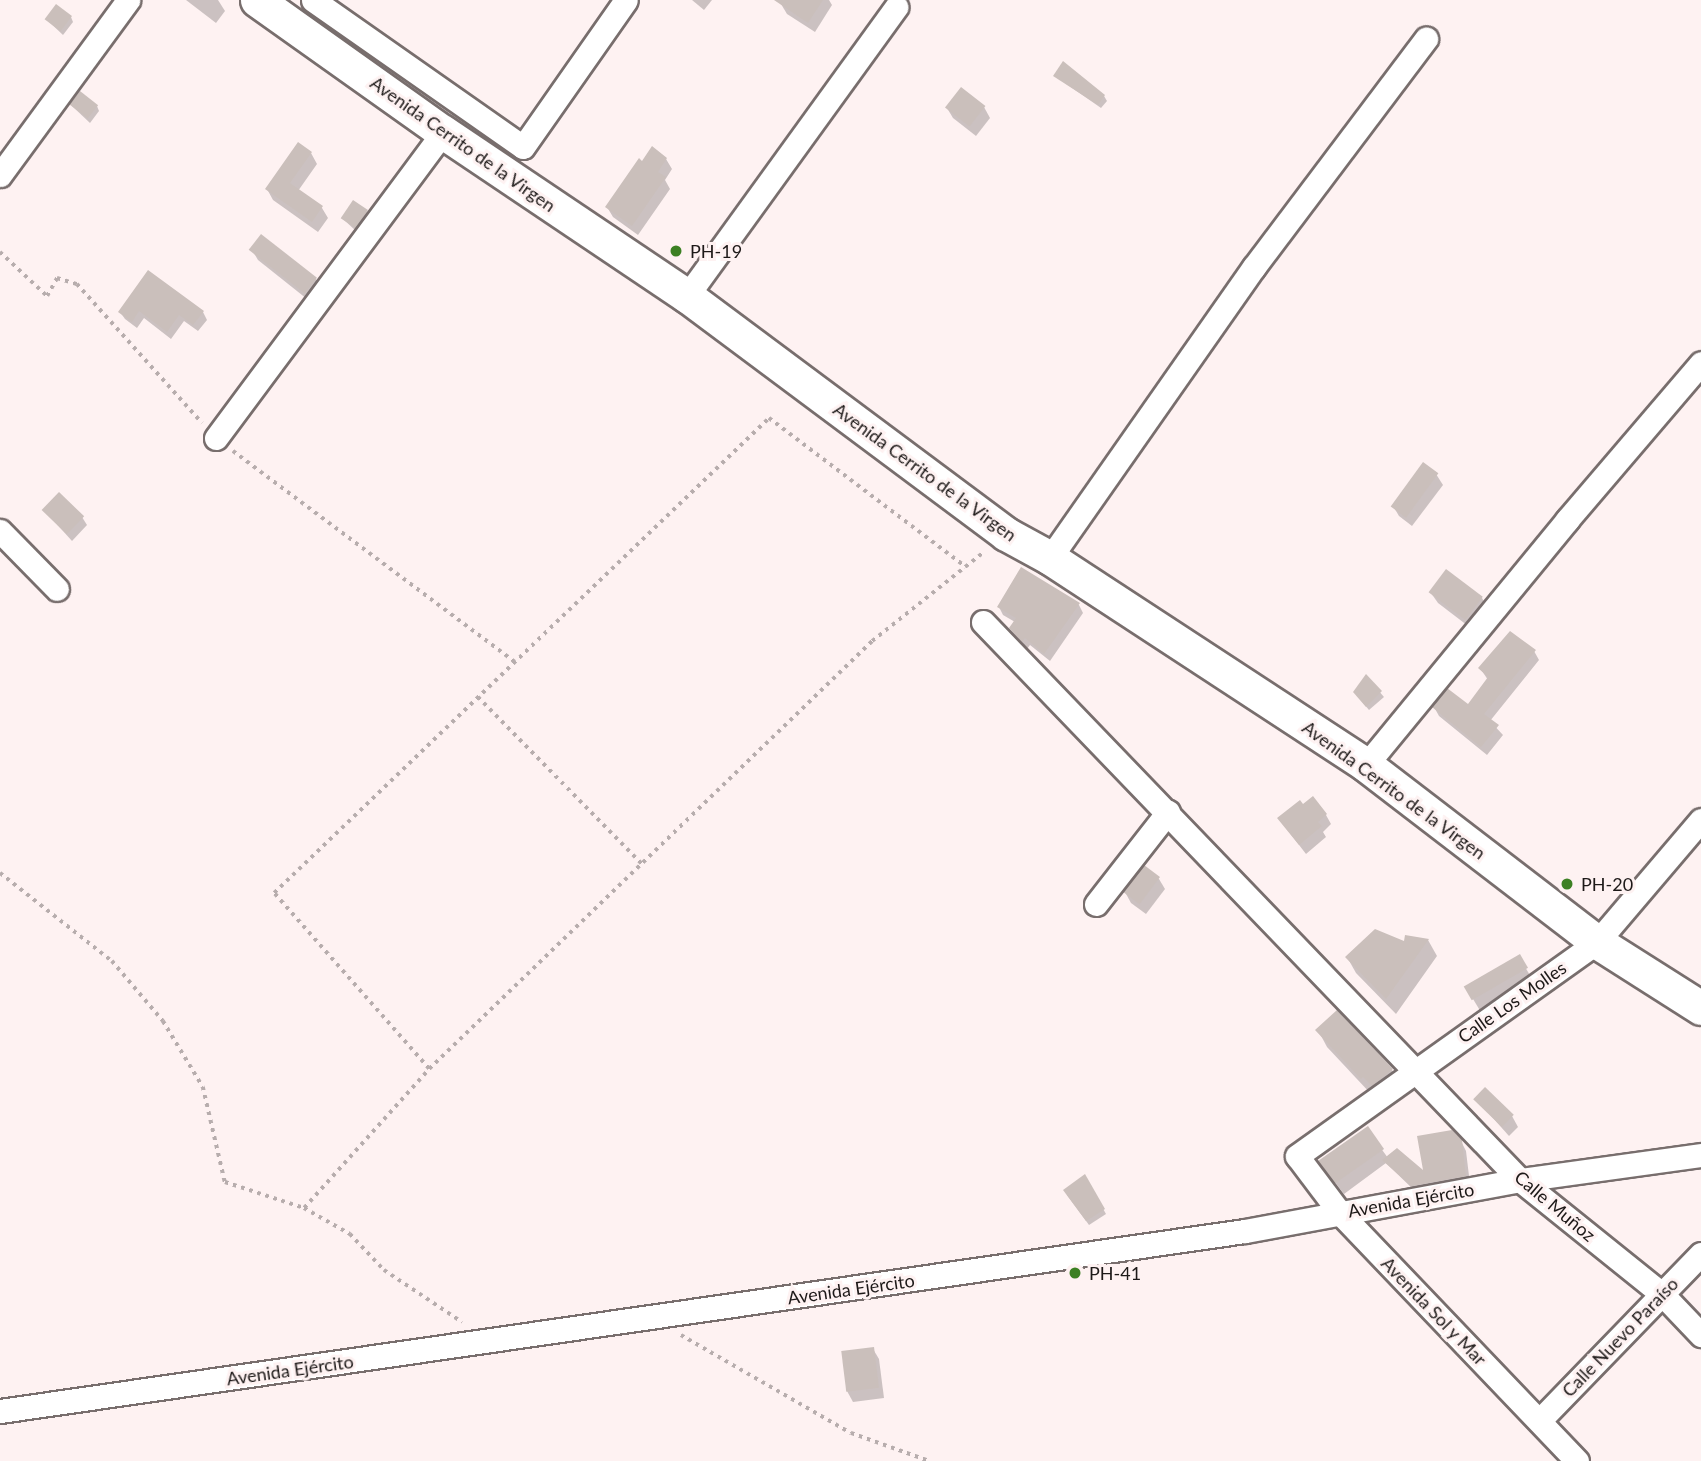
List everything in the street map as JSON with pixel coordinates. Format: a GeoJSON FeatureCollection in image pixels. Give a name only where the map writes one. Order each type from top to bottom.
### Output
{"type":"FeatureCollection","features":[{"type":"Feature","properties":{"kind":"street"},"geometry":{"type":"LineString","coordinates":[[0,175],[128,0]]}},
{"type":"Feature","properties":{"kind":"street","name":"Avenida Cerrito de la Virgen"},"geometry":{"type":"LineString","coordinates":[[257,0],[443,132],[687,296],[1006,534],[1050,558],[1366,765],[1597,942],[1701,1008]]}},
{"type":"Feature","properties":{"kind":"street"},"geometry":{"type":"LineString","coordinates":[[313,0],[523,147],[626,0]]}},
{"type":"Feature","properties":{"kind":"street"},"geometry":{"type":"LineString","coordinates":[[687,296],[896,7]]}},
{"type":"Feature","properties":{"kind":"street"},"geometry":{"type":"LineString","coordinates":[[1050,558],[1254,267],[1426,39]]}},
{"type":"Feature","properties":{"kind":"street"},"geometry":{"type":"LineString","coordinates":[[216,438],[443,132]]}},
{"type":"Feature","properties":{"kind":"street"},"geometry":{"type":"LineString","coordinates":[[1366,765],[1567,520],[1701,363]]}},
{"type":"Feature","properties":{"kind":"street"},"geometry":{"type":"LineString","coordinates":[[0,531],[57,589]]}},
{"type":"Feature","properties":{"kind":"street","name":"Calle Muñoz"},"geometry":{"type":"LineString","coordinates":[[984,622],[1520,1180],[1662,1294],[1701,1335]]}},
{"type":"Feature","properties":{"kind":"street"},"geometry":{"type":"LineString","coordinates":[[1096,904],[1168,812]]}},
{"type":"Feature","properties":{"kind":"street","name":"Calle Los Molles"},"geometry":{"type":"LineString","coordinates":[[1297,1156],[1597,942],[1701,820]]}},
{"type":"Feature","properties":{"kind":"street","name":"Avenida Ejército"},"geometry":{"type":"LineString","coordinates":[[0,1411],[1245,1231],[1520,1180],[1701,1155]]}},
{"type":"Feature","properties":{"kind":"street","name":"Avenida Sol y Mar"},"geometry":{"type":"LineString","coordinates":[[1297,1156],[1339,1213],[1577,1461]]}},
{"type":"Feature","properties":{"kind":"street","name":"Calle Nuevo Paraíso"},"geometry":{"type":"LineString","coordinates":[[1539,1420],[1701,1254]]}},
{"type":"Feature","properties":{"kind":"path"},"geometry":{"type":"LineString","coordinates":[[0,252],[47,296],[57,278],[77,284],[216,438],[514,662]]}},
{"type":"Feature","properties":{"kind":"path"},"geometry":{"type":"LineString","coordinates":[[429,1069],[274,893],[769,418],[966,567]]}},
{"type":"Feature","properties":{"kind":"path"},"geometry":{"type":"LineString","coordinates":[[304,1208],[429,1069],[872,640],[1006,534]]}},
{"type":"Feature","properties":{"kind":"path"},"geometry":{"type":"LineString","coordinates":[[478,697],[642,864]]}},
{"type":"Feature","properties":{"kind":"path"},"geometry":{"type":"LineString","coordinates":[[0,873],[112,961],[163,1021],[203,1087],[225,1182],[304,1208],[350,1234],[384,1270],[493,1341]]}},
{"type":"Feature","properties":{"kind":"path"},"geometry":{"type":"LineString","coordinates":[[652,1318],[851,1433],[929,1461]]}},
{"type":"Feature","properties":{"kind":"building"},"geometry":{"type":"Polygon","coordinates":[[[774,0],[823,0],[808,23],[774,0]]]}},
{"type":"Feature","properties":{"kind":"building"},"geometry":{"type":"Polygon","coordinates":[[[56,4],[72,16],[61,31],[45,19],[56,4]]]}},
{"type":"Feature","properties":{"kind":"building"},"geometry":{"type":"Polygon","coordinates":[[[1063,61],[1105,95],[1098,105],[1053,76],[1063,61]]]}},
{"type":"Feature","properties":{"kind":"building"},"geometry":{"type":"Polygon","coordinates":[[[961,87],[985,106],[969,127],[945,107],[961,87]]]}},
{"type":"Feature","properties":{"kind":"building"},"geometry":{"type":"Polygon","coordinates":[[[80,91],[98,105],[88,119],[70,104],[80,91]]]}},
{"type":"Feature","properties":{"kind":"building"},"geometry":{"type":"Polygon","coordinates":[[[298,142],[312,152],[290,183],[323,206],[312,222],[265,189],[298,142]]]}},
{"type":"Feature","properties":{"kind":"building"},"geometry":{"type":"Polygon","coordinates":[[[652,146],[667,158],[658,172],[666,177],[632,226],[605,207],[639,158],[642,161],[652,146]]]}},
{"type":"Feature","properties":{"kind":"building"},"geometry":{"type":"Polygon","coordinates":[[[353,200],[368,210],[356,228],[341,218],[353,200]]]}},
{"type":"Feature","properties":{"kind":"building"},"geometry":{"type":"Polygon","coordinates":[[[261,234],[317,278],[305,293],[249,250],[261,234]]]}},
{"type":"Feature","properties":{"kind":"building"},"geometry":{"type":"Polygon","coordinates":[[[148,270],[204,311],[193,325],[179,315],[167,332],[139,311],[132,322],[118,312],[148,270]]]}},
{"type":"Feature","properties":{"kind":"building"},"geometry":{"type":"Polygon","coordinates":[[[1423,462],[1438,473],[1406,518],[1391,506],[1423,462]]]}},
{"type":"Feature","properties":{"kind":"building"},"geometry":{"type":"Polygon","coordinates":[[[59,492],[84,516],[67,534],[42,510],[59,492]]]}},
{"type":"Feature","properties":{"kind":"building"},"geometry":{"type":"Polygon","coordinates":[[[1021,567],[1080,603],[1044,654],[1025,638],[1022,642],[1009,628],[1016,618],[997,607],[1021,567]]]}},
{"type":"Feature","properties":{"kind":"building"},"geometry":{"type":"Polygon","coordinates":[[[1446,569],[1483,597],[1465,620],[1429,592],[1446,569]]]}},
{"type":"Feature","properties":{"kind":"building"},"geometry":{"type":"Polygon","coordinates":[[[1510,631],[1536,650],[1484,714],[1499,725],[1481,747],[1432,707],[1447,688],[1468,704],[1488,677],[1478,668],[1510,631]]]}},
{"type":"Feature","properties":{"kind":"building"},"geometry":{"type":"Polygon","coordinates":[[[1366,674],[1382,691],[1366,707],[1353,692],[1366,674]]]}},
{"type":"Feature","properties":{"kind":"building"},"geometry":{"type":"Polygon","coordinates":[[[1313,796],[1327,814],[1318,822],[1322,826],[1299,845],[1277,818],[1300,800],[1303,804],[1313,796]]]}},
{"type":"Feature","properties":{"kind":"building"},"geometry":{"type":"Polygon","coordinates":[[[1144,865],[1160,877],[1140,904],[1124,892],[1144,865]]]}},
{"type":"Feature","properties":{"kind":"building"},"geometry":{"type":"Polygon","coordinates":[[[1375,929],[1404,941],[1405,935],[1429,939],[1386,999],[1345,957],[1375,929]]]}},
{"type":"Feature","properties":{"kind":"building"},"geometry":{"type":"Polygon","coordinates":[[[1520,954],[1528,968],[1472,1000],[1464,986],[1520,954]]]}},
{"type":"Feature","properties":{"kind":"building"},"geometry":{"type":"Polygon","coordinates":[[[1337,1010],[1393,1069],[1372,1086],[1363,1077],[1361,1079],[1315,1030],[1337,1010]]]}},
{"type":"Feature","properties":{"kind":"building"},"geometry":{"type":"Polygon","coordinates":[[[1485,1087],[1514,1115],[1502,1127],[1473,1099],[1485,1087]]]}},
{"type":"Feature","properties":{"kind":"building"},"geometry":{"type":"Polygon","coordinates":[[[1368,1126],[1384,1149],[1334,1184],[1318,1161],[1368,1126]]]}},
{"type":"Feature","properties":{"kind":"building"},"geometry":{"type":"Polygon","coordinates":[[[1452,1130],[1462,1140],[1466,1176],[1411,1186],[1382,1160],[1397,1148],[1423,1170],[1417,1136],[1452,1130]]]}},
{"type":"Feature","properties":{"kind":"building"},"geometry":{"type":"Polygon","coordinates":[[[1085,1174],[1105,1209],[1086,1221],[1063,1190],[1085,1174]]]}},
{"type":"Feature","properties":{"kind":"building"},"geometry":{"type":"Polygon","coordinates":[[[874,1347],[879,1388],[846,1392],[841,1351],[874,1347]]]}},
{"type":"Feature","properties":{"kind":"place","name":"PH-19"},"geometry":{"type":"Point","coordinates":[676,251]}},
{"type":"Feature","properties":{"kind":"place","name":"PH-20"},"geometry":{"type":"Point","coordinates":[1567,884]}},
{"type":"Feature","properties":{"kind":"place","name":"PH-41"},"geometry":{"type":"Point","coordinates":[1075,1273]}}]}
